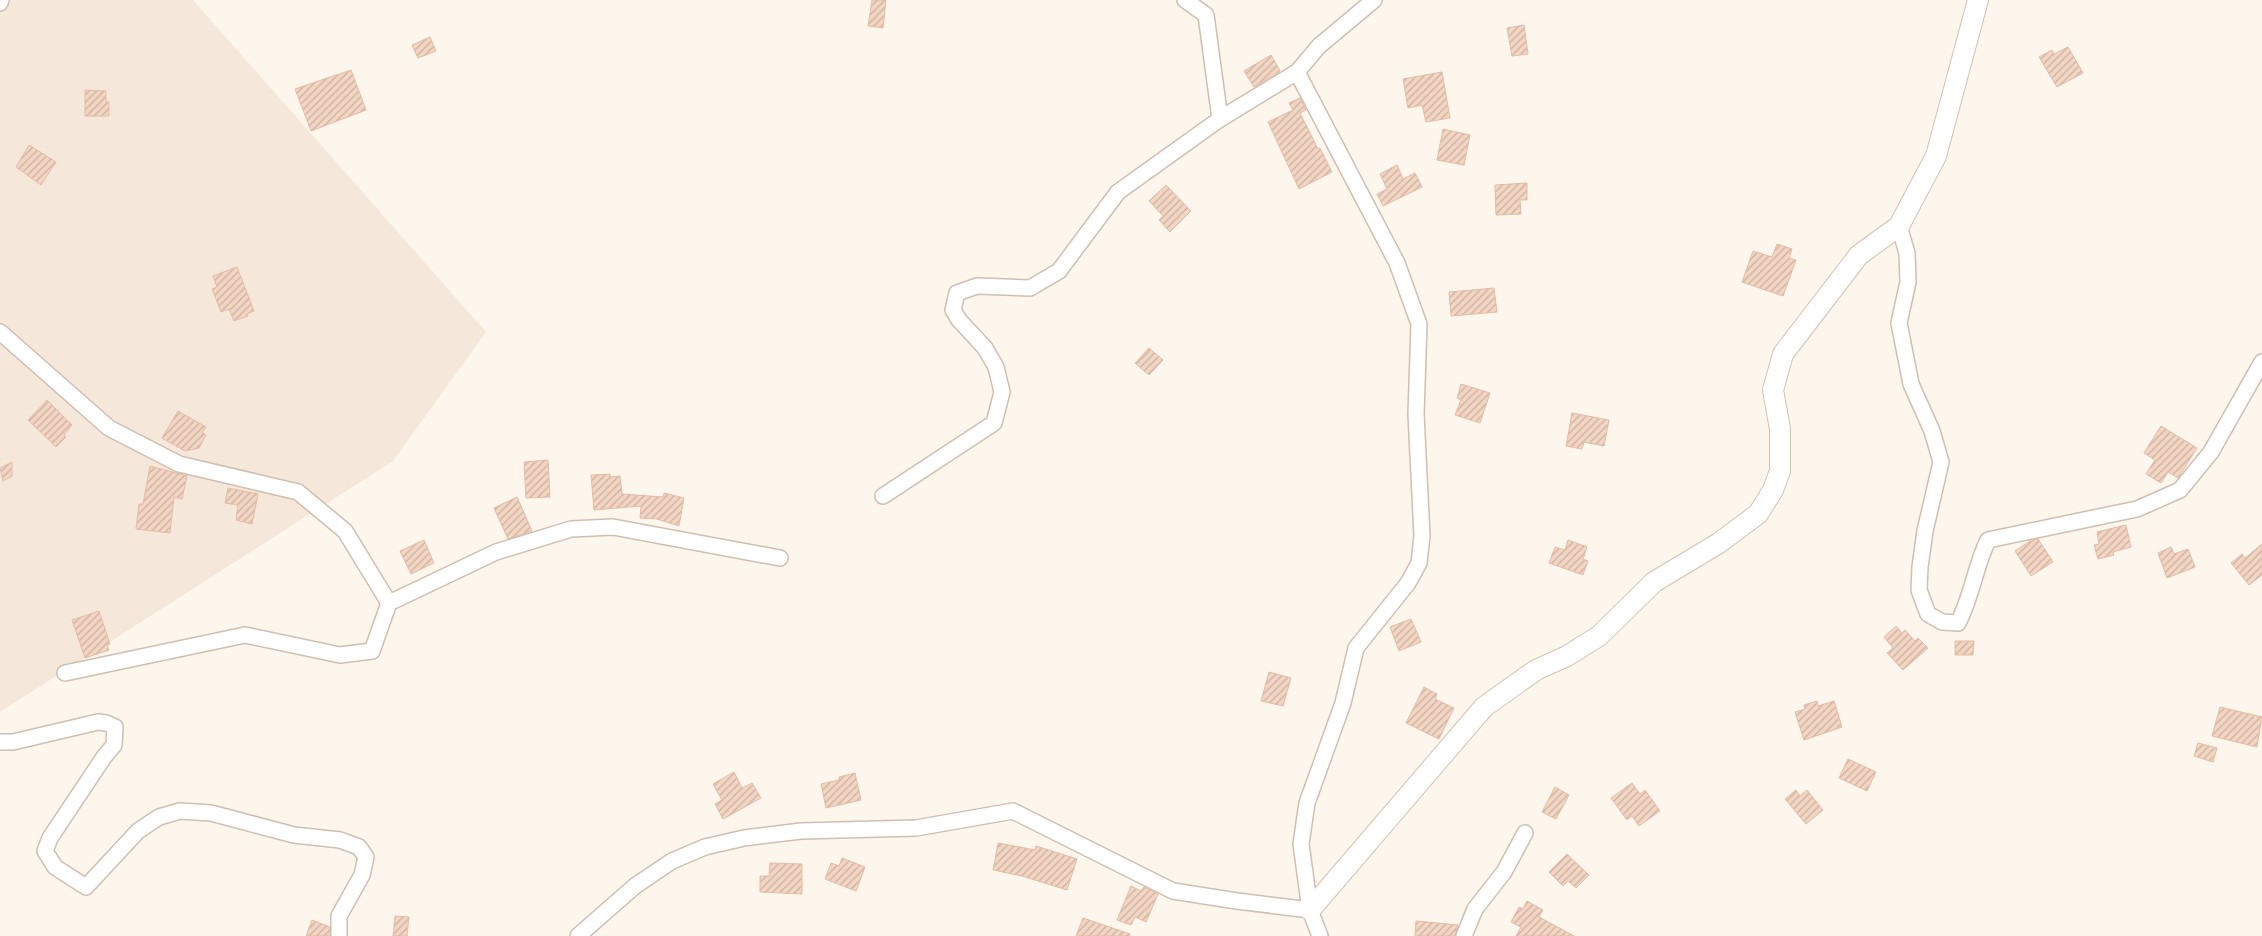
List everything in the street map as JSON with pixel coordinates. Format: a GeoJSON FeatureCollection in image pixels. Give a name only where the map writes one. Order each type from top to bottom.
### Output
{"type":"FeatureCollection","features":[{"type":"Feature","properties":{"kind":"street"},"geometry":{"type":"LineString","coordinates":[[1185,0],[1206,15],[1220,119]]}},
{"type":"Feature","properties":{"kind":"street"},"geometry":{"type":"LineString","coordinates":[[883,496],[994,423],[1002,392],[996,367],[985,348],[959,320],[953,310],[958,293],[977,286],[1030,288],[1059,271],[1118,192],[1220,119],[1297,72],[1318,46],[1374,0]]}},
{"type":"Feature","properties":{"kind":"street"},"geometry":{"type":"LineString","coordinates":[[1310,910],[1484,707],[1536,670],[1567,656],[1598,636],[1654,582],[1719,543],[1758,514],[1774,490],[1780,471],[1780,429],[1774,390],[1783,354],[1859,255],[1899,226],[1936,156],[1978,0]]}},
{"type":"Feature","properties":{"kind":"street"},"geometry":{"type":"LineString","coordinates":[[1297,72],[1397,263],[1419,324],[1416,414],[1422,536],[1419,563],[1408,583],[1356,648],[1343,702],[1307,803],[1301,844],[1310,910],[1320,936]]}},
{"type":"Feature","properties":{"kind":"street"},"geometry":{"type":"LineString","coordinates":[[1899,226],[1907,253],[1908,282],[1899,323],[1911,384],[1932,431],[1941,462],[1925,531],[1919,590],[1928,614],[1942,622],[1958,623],[1966,606],[1978,562],[1988,540],[2137,509],[2180,490],[2211,452],[2262,362]]}},
{"type":"Feature","properties":{"kind":"street"},"geometry":{"type":"LineString","coordinates":[[0,332],[108,428],[179,464],[298,492],[345,532],[389,603]]}},
{"type":"Feature","properties":{"kind":"street"},"geometry":{"type":"LineString","coordinates":[[65,673],[245,635],[340,655],[372,651],[389,603],[496,552],[571,529],[613,527],[780,558]]}},
{"type":"Feature","properties":{"kind":"street"},"geometry":{"type":"LineString","coordinates":[[0,742],[13,742],[98,722],[115,727],[114,745],[50,838],[45,852],[55,866],[86,887],[138,831],[159,817],[180,811],[211,813],[294,835],[340,840],[359,847],[366,856],[362,875],[339,916],[340,936]]}},
{"type":"Feature","properties":{"kind":"street"},"geometry":{"type":"LineString","coordinates":[[578,936],[635,886],[672,862],[705,847],[744,838],[801,831],[916,828],[1013,811],[1173,891],[1310,910]]}},
{"type":"Feature","properties":{"kind":"street"},"geometry":{"type":"LineString","coordinates":[[1464,936],[1475,909],[1504,872],[1525,833]]}},
{"type":"Feature","properties":{"kind":"shaded area"},"geometry":{"type":"Polygon","coordinates":[[[0,0],[193,0],[486,332],[393,461],[0,712],[0,0]]]}},
{"type":"Feature","properties":{"kind":"building"},"geometry":{"type":"Polygon","coordinates":[[[872,0],[886,0],[883,28],[868,26],[872,0]]]}},
{"type":"Feature","properties":{"kind":"building"},"geometry":{"type":"Polygon","coordinates":[[[1524,25],[1528,54],[1512,56],[1507,28],[1524,25]]]}},
{"type":"Feature","properties":{"kind":"building"},"geometry":{"type":"Polygon","coordinates":[[[430,37],[436,51],[418,58],[412,45],[430,37]]]}},
{"type":"Feature","properties":{"kind":"building"},"geometry":{"type":"Polygon","coordinates":[[[2068,47],[2083,73],[2057,87],[2039,57],[2052,50],[2054,54],[2068,47]]]}},
{"type":"Feature","properties":{"kind":"building"},"geometry":{"type":"Polygon","coordinates":[[[1271,55],[1280,71],[1254,87],[1244,71],[1271,55]]]}},
{"type":"Feature","properties":{"kind":"building"},"geometry":{"type":"Polygon","coordinates":[[[351,70],[366,110],[311,131],[295,89],[351,70]]]}},
{"type":"Feature","properties":{"kind":"building"},"geometry":{"type":"Polygon","coordinates":[[[1442,72],[1450,118],[1426,122],[1422,105],[1408,108],[1403,79],[1442,72]]]}},
{"type":"Feature","properties":{"kind":"building"},"geometry":{"type":"Polygon","coordinates":[[[85,90],[106,91],[106,102],[109,102],[109,116],[85,116],[85,90]]]}},
{"type":"Feature","properties":{"kind":"building"},"geometry":{"type":"Polygon","coordinates":[[[1300,98],[1306,110],[1300,113],[1332,172],[1299,189],[1268,122],[1293,110],[1289,103],[1300,98]]]}},
{"type":"Feature","properties":{"kind":"building"},"geometry":{"type":"Polygon","coordinates":[[[1443,129],[1470,135],[1464,165],[1437,160],[1443,129]]]}},
{"type":"Feature","properties":{"kind":"building"},"geometry":{"type":"Polygon","coordinates":[[[29,145],[56,162],[41,185],[16,167],[29,145]]]}},
{"type":"Feature","properties":{"kind":"building"},"geometry":{"type":"Polygon","coordinates":[[[1397,165],[1403,179],[1415,173],[1422,187],[1383,206],[1377,194],[1387,189],[1380,174],[1397,165]]]}},
{"type":"Feature","properties":{"kind":"building"},"geometry":{"type":"Polygon","coordinates":[[[1527,183],[1527,200],[1520,200],[1521,214],[1496,215],[1495,185],[1527,183]]]}},
{"type":"Feature","properties":{"kind":"building"},"geometry":{"type":"Polygon","coordinates":[[[1166,185],[1191,211],[1170,232],[1159,220],[1163,216],[1149,201],[1166,185]]]}},
{"type":"Feature","properties":{"kind":"building"},"geometry":{"type":"Polygon","coordinates":[[[1777,244],[1792,249],[1789,258],[1796,260],[1783,296],[1742,282],[1753,251],[1772,257],[1777,244]]]}},
{"type":"Feature","properties":{"kind":"building"},"geometry":{"type":"Polygon","coordinates":[[[237,267],[254,311],[247,314],[248,316],[234,321],[229,309],[221,312],[212,289],[217,287],[213,276],[237,267]]]}},
{"type":"Feature","properties":{"kind":"building"},"geometry":{"type":"Polygon","coordinates":[[[1494,288],[1497,312],[1451,316],[1449,292],[1494,288]]]}},
{"type":"Feature","properties":{"kind":"building"},"geometry":{"type":"Polygon","coordinates":[[[1149,348],[1163,360],[1149,375],[1135,363],[1149,348]]]}},
{"type":"Feature","properties":{"kind":"building"},"geometry":{"type":"Polygon","coordinates":[[[1461,384],[1490,393],[1480,423],[1455,415],[1461,400],[1457,398],[1461,384]]]}},
{"type":"Feature","properties":{"kind":"building"},"geometry":{"type":"Polygon","coordinates":[[[47,400],[72,425],[64,435],[66,437],[56,447],[28,420],[47,400]]]}},
{"type":"Feature","properties":{"kind":"building"},"geometry":{"type":"Polygon","coordinates":[[[178,411],[206,427],[202,433],[206,435],[199,448],[185,451],[162,438],[178,411]]]}},
{"type":"Feature","properties":{"kind":"building"},"geometry":{"type":"Polygon","coordinates":[[[1572,413],[1609,420],[1604,446],[1584,442],[1582,449],[1566,446],[1572,413]]]}},
{"type":"Feature","properties":{"kind":"building"},"geometry":{"type":"Polygon","coordinates":[[[2161,426],[2197,448],[2178,478],[2168,472],[2161,483],[2146,474],[2155,460],[2144,453],[2161,426]]]}},
{"type":"Feature","properties":{"kind":"building"},"geometry":{"type":"Polygon","coordinates":[[[548,460],[550,497],[526,498],[524,462],[548,460]]]}},
{"type":"Feature","properties":{"kind":"building"},"geometry":{"type":"Polygon","coordinates":[[[12,462],[12,476],[3,481],[0,468],[12,462]]]}},
{"type":"Feature","properties":{"kind":"building"},"geometry":{"type":"Polygon","coordinates":[[[150,466],[187,476],[182,499],[174,497],[170,533],[136,529],[139,504],[143,504],[150,466]]]}},
{"type":"Feature","properties":{"kind":"building"},"geometry":{"type":"Polygon","coordinates":[[[610,474],[610,477],[620,476],[622,494],[663,497],[664,493],[684,498],[679,526],[657,519],[640,518],[641,506],[594,510],[591,475],[610,474]]]}},
{"type":"Feature","properties":{"kind":"building"},"geometry":{"type":"Polygon","coordinates":[[[228,488],[258,494],[252,524],[236,520],[238,505],[225,503],[228,488]]]}},
{"type":"Feature","properties":{"kind":"building"},"geometry":{"type":"Polygon","coordinates":[[[517,497],[532,531],[508,539],[494,508],[517,497]]]}},
{"type":"Feature","properties":{"kind":"building"},"geometry":{"type":"Polygon","coordinates":[[[2126,525],[2131,547],[2113,552],[2114,555],[2098,559],[2094,545],[2099,544],[2097,532],[2126,525]]]}},
{"type":"Feature","properties":{"kind":"building"},"geometry":{"type":"Polygon","coordinates":[[[2038,539],[2053,562],[2031,576],[2015,551],[2030,541],[2038,539]]]}},
{"type":"Feature","properties":{"kind":"building"},"geometry":{"type":"Polygon","coordinates":[[[424,540],[434,563],[411,574],[400,551],[424,540]]]}},
{"type":"Feature","properties":{"kind":"building"},"geometry":{"type":"Polygon","coordinates":[[[1568,540],[1587,547],[1583,559],[1588,561],[1583,575],[1549,563],[1555,547],[1565,550],[1568,540]]]}},
{"type":"Feature","properties":{"kind":"building"},"geometry":{"type":"Polygon","coordinates":[[[2262,544],[2262,575],[2249,585],[2231,563],[2242,554],[2245,558],[2262,544]]]}},
{"type":"Feature","properties":{"kind":"building"},"geometry":{"type":"Polygon","coordinates":[[[2171,547],[2174,554],[2188,549],[2195,567],[2167,578],[2158,553],[2171,547]]]}},
{"type":"Feature","properties":{"kind":"building"},"geometry":{"type":"Polygon","coordinates":[[[99,611],[110,644],[107,645],[109,650],[85,658],[72,620],[99,611]]]}},
{"type":"Feature","properties":{"kind":"building"},"geometry":{"type":"Polygon","coordinates":[[[1411,619],[1421,642],[1399,651],[1390,627],[1411,619]]]}},
{"type":"Feature","properties":{"kind":"building"},"geometry":{"type":"Polygon","coordinates":[[[1896,626],[1902,633],[1905,630],[1915,641],[1918,638],[1928,648],[1903,670],[1887,653],[1893,648],[1884,637],[1896,626]]]}},
{"type":"Feature","properties":{"kind":"building"},"geometry":{"type":"Polygon","coordinates":[[[1955,641],[1974,641],[1973,655],[1955,655],[1955,641]]]}},
{"type":"Feature","properties":{"kind":"building"},"geometry":{"type":"Polygon","coordinates":[[[1269,672],[1291,678],[1283,706],[1261,701],[1269,672]]]}},
{"type":"Feature","properties":{"kind":"building"},"geometry":{"type":"Polygon","coordinates":[[[1424,687],[1437,694],[1435,699],[1454,708],[1439,739],[1406,723],[1424,687]]]}},
{"type":"Feature","properties":{"kind":"building"},"geometry":{"type":"Polygon","coordinates":[[[1817,701],[1818,706],[1834,701],[1842,727],[1804,740],[1795,712],[1805,709],[1804,705],[1817,701]]]}},
{"type":"Feature","properties":{"kind":"building"},"geometry":{"type":"Polygon","coordinates":[[[2220,707],[2262,717],[2257,747],[2212,736],[2220,707]]]}},
{"type":"Feature","properties":{"kind":"building"},"geometry":{"type":"Polygon","coordinates":[[[2198,743],[2217,748],[2213,762],[2194,756],[2198,743]]]}},
{"type":"Feature","properties":{"kind":"building"},"geometry":{"type":"Polygon","coordinates":[[[1848,759],[1876,772],[1867,791],[1839,778],[1848,759]]]}},
{"type":"Feature","properties":{"kind":"building"},"geometry":{"type":"Polygon","coordinates":[[[734,772],[742,788],[752,783],[761,798],[723,819],[715,804],[722,800],[713,784],[734,772]]]}},
{"type":"Feature","properties":{"kind":"building"},"geometry":{"type":"Polygon","coordinates":[[[855,773],[861,800],[826,808],[821,784],[839,780],[839,777],[855,773]]]}},
{"type":"Feature","properties":{"kind":"building"},"geometry":{"type":"Polygon","coordinates":[[[1632,783],[1640,794],[1645,790],[1660,811],[1639,826],[1632,816],[1627,820],[1611,798],[1632,783]]]}},
{"type":"Feature","properties":{"kind":"building"},"geometry":{"type":"Polygon","coordinates":[[[1555,787],[1569,795],[1556,819],[1542,812],[1555,787]]]}},
{"type":"Feature","properties":{"kind":"building"},"geometry":{"type":"Polygon","coordinates":[[[1796,790],[1800,796],[1807,790],[1823,810],[1806,824],[1785,799],[1796,790]]]}},
{"type":"Feature","properties":{"kind":"building"},"geometry":{"type":"Polygon","coordinates":[[[998,843],[1035,850],[1036,846],[1077,859],[1067,890],[1022,876],[993,870],[998,843]]]}},
{"type":"Feature","properties":{"kind":"building"},"geometry":{"type":"Polygon","coordinates":[[[1567,854],[1589,875],[1576,888],[1568,881],[1563,886],[1549,872],[1567,854]]]}},
{"type":"Feature","properties":{"kind":"building"},"geometry":{"type":"Polygon","coordinates":[[[842,858],[865,867],[856,891],[825,879],[831,863],[839,866],[842,858]]]}},
{"type":"Feature","properties":{"kind":"building"},"geometry":{"type":"Polygon","coordinates":[[[770,863],[802,864],[802,894],[760,892],[760,876],[769,876],[770,863]]]}},
{"type":"Feature","properties":{"kind":"building"},"geometry":{"type":"Polygon","coordinates":[[[1131,886],[1141,891],[1144,887],[1158,894],[1146,922],[1135,917],[1131,925],[1117,920],[1131,886]]]}},
{"type":"Feature","properties":{"kind":"building"},"geometry":{"type":"Polygon","coordinates":[[[1527,901],[1543,910],[1539,917],[1574,936],[1516,936],[1521,927],[1511,922],[1519,907],[1523,909],[1527,901]]]}},
{"type":"Feature","properties":{"kind":"building"},"geometry":{"type":"Polygon","coordinates":[[[395,916],[409,917],[407,936],[393,936],[395,916]]]}},
{"type":"Feature","properties":{"kind":"building"},"geometry":{"type":"Polygon","coordinates":[[[1083,918],[1130,934],[1130,936],[1076,936],[1083,918]]]}},
{"type":"Feature","properties":{"kind":"building"},"geometry":{"type":"Polygon","coordinates":[[[312,920],[330,927],[330,936],[306,936],[312,920]]]}},
{"type":"Feature","properties":{"kind":"building"},"geometry":{"type":"Polygon","coordinates":[[[1416,921],[1458,925],[1455,936],[1415,936],[1416,921]]]}}]}
